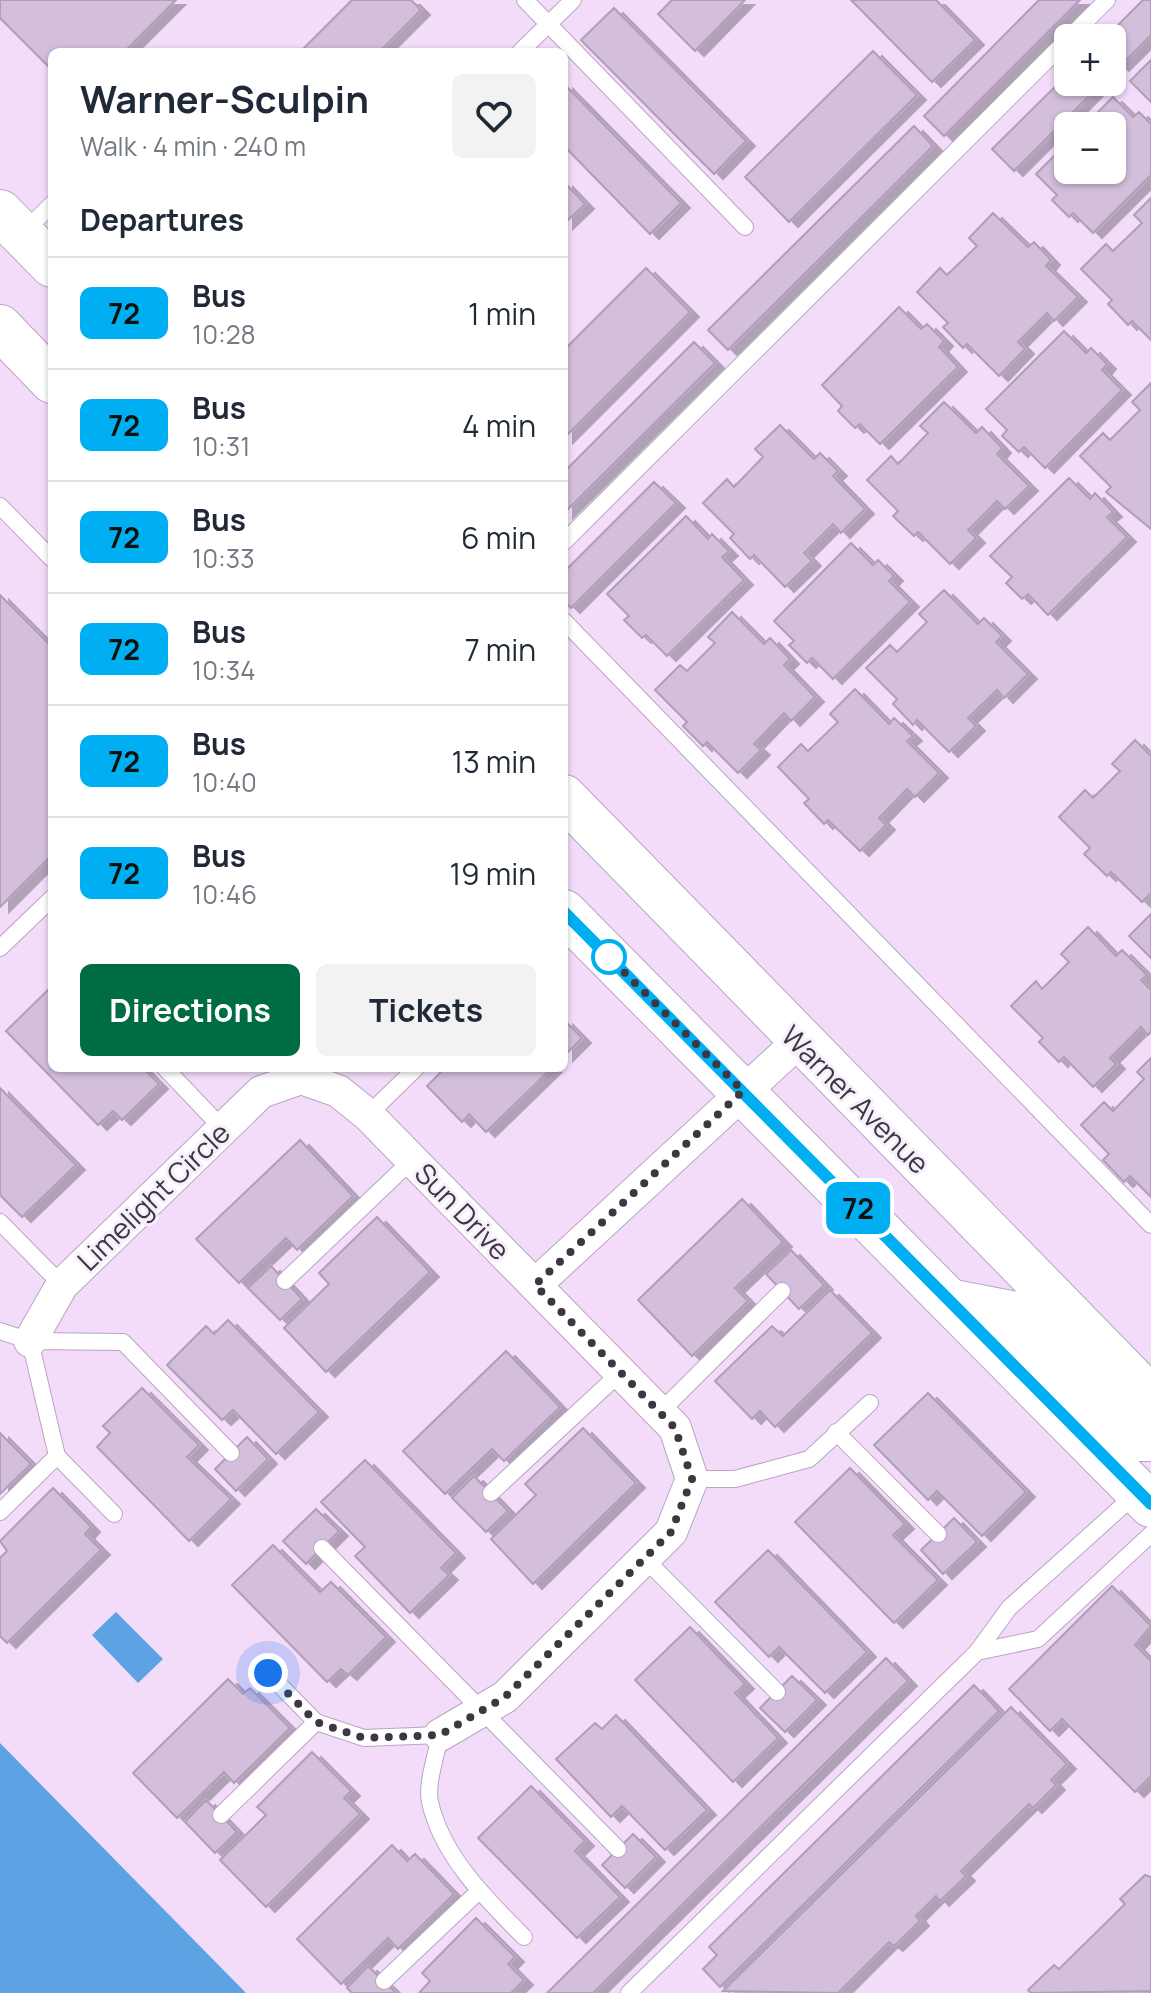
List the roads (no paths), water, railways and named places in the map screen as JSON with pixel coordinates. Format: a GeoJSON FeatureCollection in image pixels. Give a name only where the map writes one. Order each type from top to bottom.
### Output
{"type":"FeatureCollection","features":[{"type":"Feature","properties":{"kind":"main road"},"geometry":{"type":"LineString","coordinates":[[11,223],[48,261]]}},
{"type":"Feature","properties":{"kind":"main road"},"geometry":{"type":"LineString","coordinates":[[3,336],[48,377]]}},
{"type":"Feature","properties":{"kind":"main road","name":"Warner Avenue"},"geometry":{"type":"LineString","coordinates":[[568,801],[1151,1398]]}},
{"type":"Feature","properties":{"kind":"main road"},"geometry":{"type":"LineString","coordinates":[[568,916],[1147,1497]]}},
{"type":"Feature","properties":{"kind":"main road"},"geometry":{"type":"LineString","coordinates":[[949,1301],[1016,1314],[1138,1439],[1151,1439]]}},
{"type":"Feature","properties":{"kind":"street"},"geometry":{"type":"LineString","coordinates":[[535,1285],[799,1041]]}},
{"type":"Feature","properties":{"kind":"street","name":"Limelight Circle"},"geometry":{"type":"LineString","coordinates":[[30,1341],[62,1285],[261,1092],[302,1073]]}},
{"type":"Feature","properties":{"kind":"street","name":"Sun Drive"},"geometry":{"type":"LineString","coordinates":[[302,1073],[338,1091],[368,1115],[660,1412],[675,1428],[692,1479]]}},
{"type":"Feature","properties":{"kind":"street"},"geometry":{"type":"LineString","coordinates":[[440,1735],[505,1697],[645,1559],[671,1532],[692,1479]]}},
{"type":"Feature","properties":{"kind":"lane"},"geometry":{"type":"LineString","coordinates":[[525,0],[745,227]]}},
{"type":"Feature","properties":{"kind":"lane"},"geometry":{"type":"LineString","coordinates":[[524,48],[573,0]]}},
{"type":"Feature","properties":{"kind":"lane"},"geometry":{"type":"LineString","coordinates":[[1084,24],[1107,0]]}},
{"type":"Feature","properties":{"kind":"lane"},"geometry":{"type":"LineString","coordinates":[[568,538],[1054,54]]}},
{"type":"Feature","properties":{"kind":"lane"},"geometry":{"type":"LineString","coordinates":[[11,223],[48,206]]}},
{"type":"Feature","properties":{"kind":"lane"},"geometry":{"type":"LineString","coordinates":[[0,506],[48,555]]}},
{"type":"Feature","properties":{"kind":"lane"},"geometry":{"type":"LineString","coordinates":[[568,625],[1151,1225]]}},
{"type":"Feature","properties":{"kind":"lane"},"geometry":{"type":"LineString","coordinates":[[0,948],[48,902]]}},
{"type":"Feature","properties":{"kind":"lane"},"geometry":{"type":"LineString","coordinates":[[169,1072],[223,1129]]}},
{"type":"Feature","properties":{"kind":"lane"},"geometry":{"type":"LineString","coordinates":[[368,1115],[412,1072]]}},
{"type":"Feature","properties":{"kind":"lane"},"geometry":{"type":"LineString","coordinates":[[285,1281],[413,1159]]}},
{"type":"Feature","properties":{"kind":"lane"},"geometry":{"type":"LineString","coordinates":[[0,1222],[62,1285]]}},
{"type":"Feature","properties":{"kind":"lane"},"geometry":{"type":"LineString","coordinates":[[660,1412],[782,1291]]}},
{"type":"Feature","properties":{"kind":"lane"},"geometry":{"type":"LineString","coordinates":[[0,1331],[30,1341],[123,1342],[231,1453]]}},
{"type":"Feature","properties":{"kind":"lane"},"geometry":{"type":"LineString","coordinates":[[30,1341],[57,1456],[114,1514]]}},
{"type":"Feature","properties":{"kind":"lane"},"geometry":{"type":"LineString","coordinates":[[491,1493],[621,1372]]}},
{"type":"Feature","properties":{"kind":"lane"},"geometry":{"type":"LineString","coordinates":[[692,1479],[735,1479],[809,1459],[870,1403]]}},
{"type":"Feature","properties":{"kind":"lane"},"geometry":{"type":"LineString","coordinates":[[836,1432],[938,1534]]}},
{"type":"Feature","properties":{"kind":"lane"},"geometry":{"type":"LineString","coordinates":[[0,1512],[57,1456]]}},
{"type":"Feature","properties":{"kind":"lane"},"geometry":{"type":"LineString","coordinates":[[629,1993],[977,1652],[1009,1608],[1147,1497]]}},
{"type":"Feature","properties":{"kind":"lane"},"geometry":{"type":"LineString","coordinates":[[977,1652],[1038,1639],[1151,1534]]}},
{"type":"Feature","properties":{"kind":"lane"},"geometry":{"type":"LineString","coordinates":[[322,1548],[618,1849]]}},
{"type":"Feature","properties":{"kind":"lane"},"geometry":{"type":"LineString","coordinates":[[645,1559],[777,1692]]}},
{"type":"Feature","properties":{"kind":"lane"},"geometry":{"type":"LineString","coordinates":[[268,1673],[316,1722],[364,1738],[440,1735],[429,1799],[444,1838],[478,1892],[524,1937]]}},
{"type":"Feature","properties":{"kind":"lane"},"geometry":{"type":"LineString","coordinates":[[221,1815],[316,1722]]}},
{"type":"Feature","properties":{"kind":"lane"},"geometry":{"type":"LineString","coordinates":[[384,1981],[478,1892]]}},
{"type":"Feature","properties":{"kind":"water"},"geometry":{"type":"Polygon","coordinates":[[[116,1612],[163,1659],[138,1683],[92,1635],[116,1612]]]}},
{"type":"Feature","properties":{"kind":"water"},"geometry":{"type":"Polygon","coordinates":[[[0,1743],[246,1993],[0,1993],[0,1743]]]}}]}
